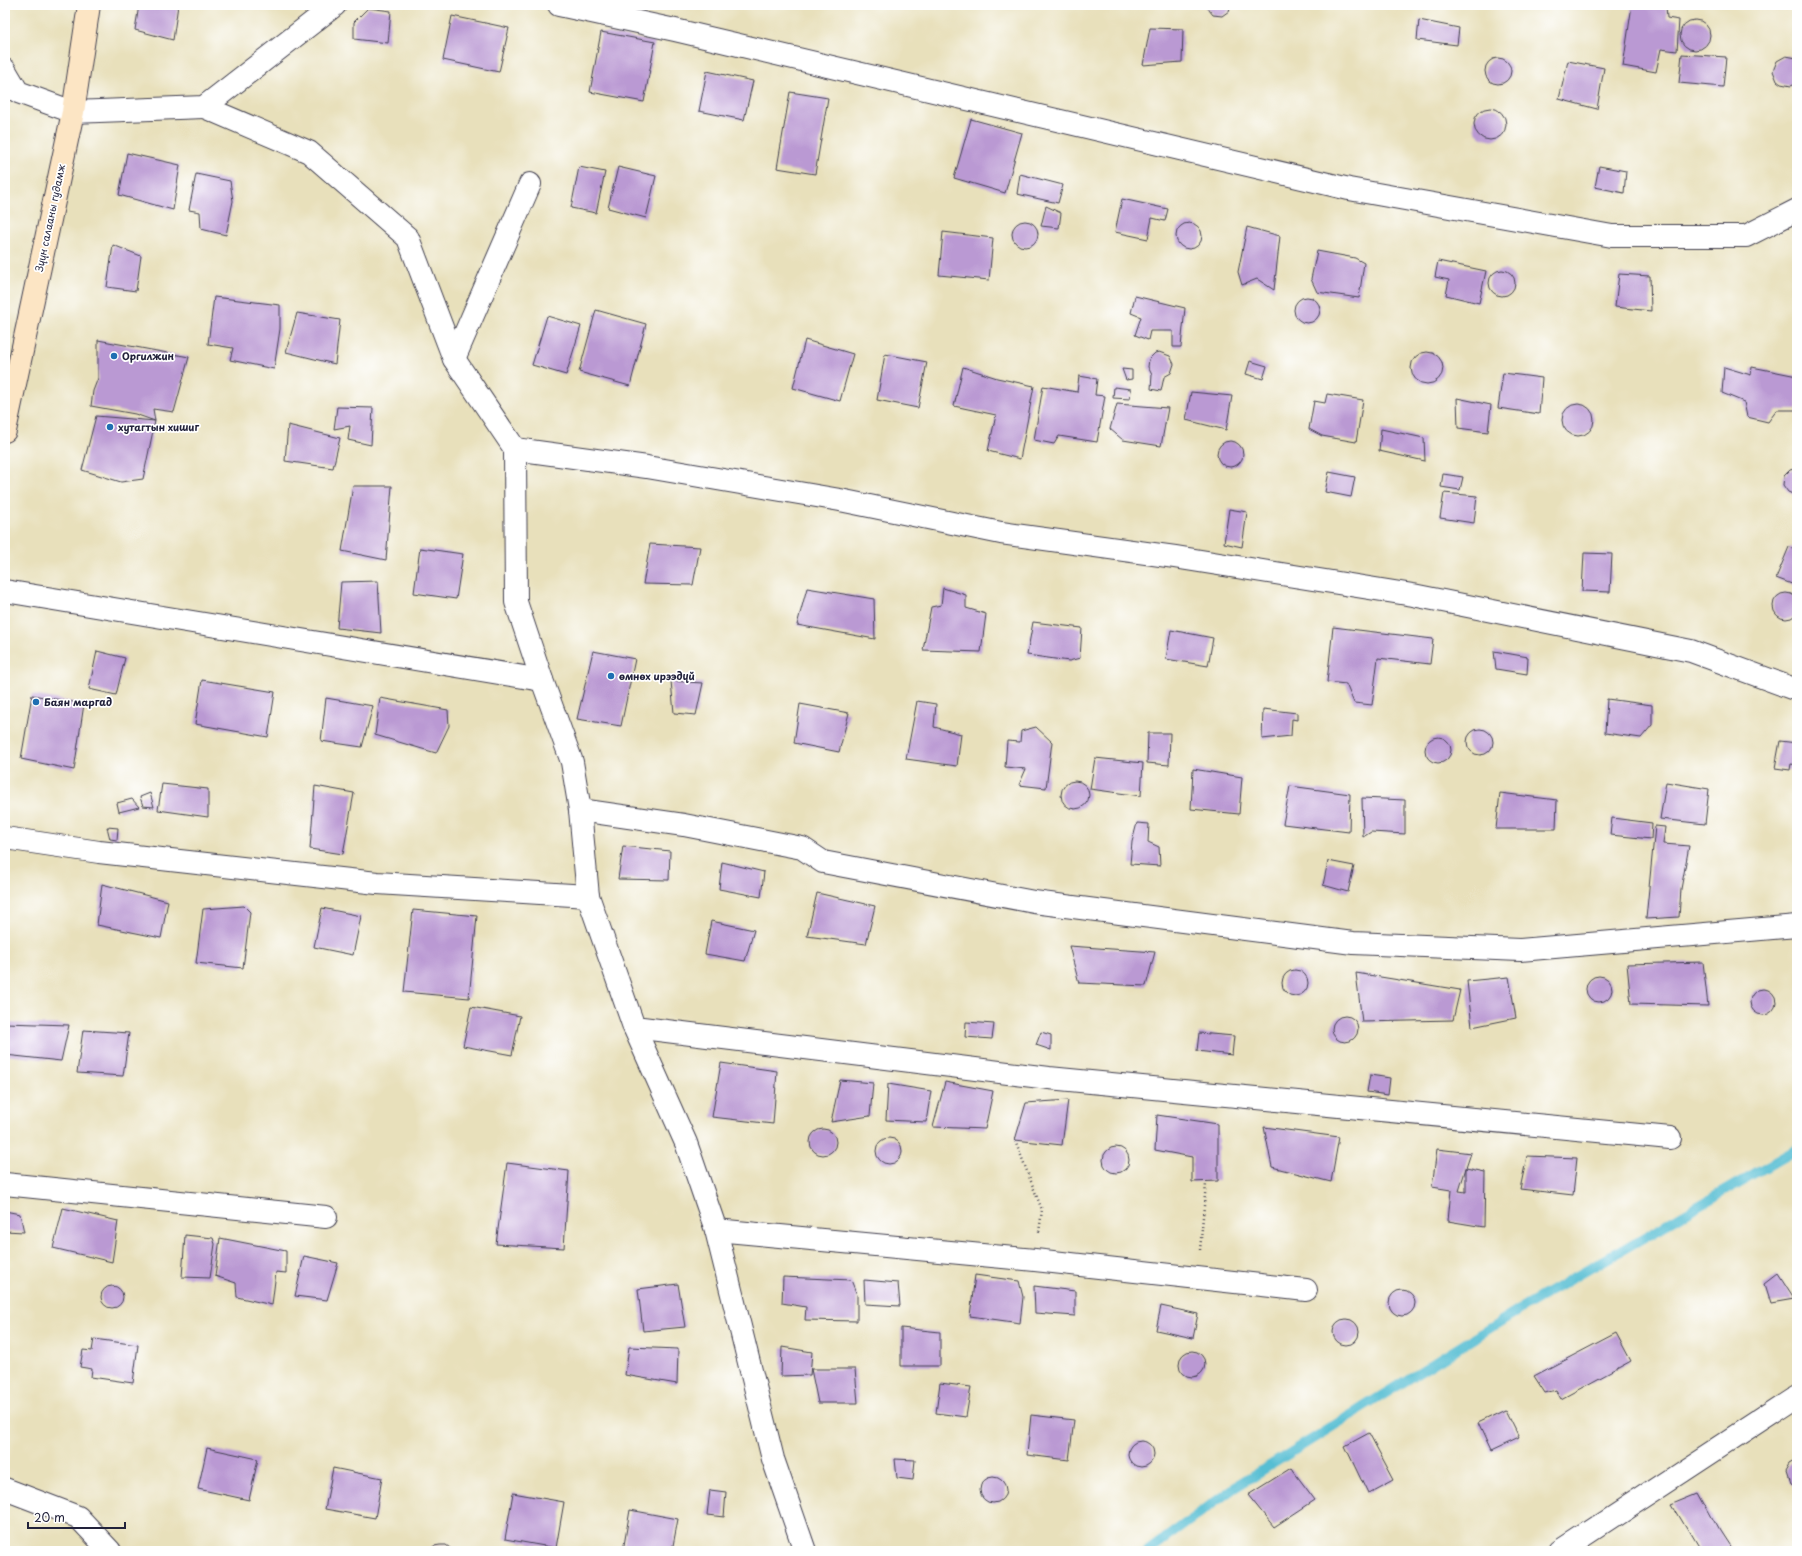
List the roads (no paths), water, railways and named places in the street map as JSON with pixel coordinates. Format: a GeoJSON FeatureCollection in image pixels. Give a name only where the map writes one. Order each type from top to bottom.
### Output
{"type":"FeatureCollection","features":[{"type":"Feature","properties":{"kind":"main road","name":"Зүүн салааны гудамж"},"geometry":{"type":"LineString","coordinates":[[5,431],[73,112],[89,5]]}},
{"type":"Feature","properties":{"kind":"street"},"geometry":{"type":"LineString","coordinates":[[204,107],[335,5]]}},
{"type":"Feature","properties":{"kind":"street"},"geometry":{"type":"LineString","coordinates":[[559,5],[683,32],[1349,189],[1612,236],[1746,236],[1797,210]]}},
{"type":"Feature","properties":{"kind":"street"},"geometry":{"type":"LineString","coordinates":[[5,70],[18,92],[73,112],[204,107],[309,152],[408,238],[454,359],[515,449],[516,602],[542,680],[572,762],[580,810],[588,896],[634,1027],[686,1143],[716,1230],[773,1459],[805,1551]]}},
{"type":"Feature","properties":{"kind":"street"},"geometry":{"type":"LineString","coordinates":[[454,359],[530,184]]}},
{"type":"Feature","properties":{"kind":"street"},"geometry":{"type":"LineString","coordinates":[[515,449],[647,467],[840,500],[1001,533],[1174,557],[1413,595],[1691,651],[1797,690]]}},
{"type":"Feature","properties":{"kind":"street"},"geometry":{"type":"LineString","coordinates":[[5,591],[542,680]]}},
{"type":"Feature","properties":{"kind":"street"},"geometry":{"type":"LineString","coordinates":[[580,810],[684,825],[802,848],[823,862],[1034,902],[1353,943],[1520,950],[1797,926]]}},
{"type":"Feature","properties":{"kind":"street"},"geometry":{"type":"LineString","coordinates":[[5,838],[99,852],[377,883],[588,896]]}},
{"type":"Feature","properties":{"kind":"street"},"geometry":{"type":"LineString","coordinates":[[634,1027],[1049,1078],[1670,1138]]}},
{"type":"Feature","properties":{"kind":"street"},"geometry":{"type":"LineString","coordinates":[[5,1184],[326,1217]]}},
{"type":"Feature","properties":{"kind":"street"},"geometry":{"type":"LineString","coordinates":[[716,1230],[1036,1260],[1306,1290]]}},
{"type":"Feature","properties":{"kind":"street"},"geometry":{"type":"LineString","coordinates":[[1561,1551],[1797,1396]]}},
{"type":"Feature","properties":{"kind":"street"},"geometry":{"type":"LineString","coordinates":[[5,1489],[78,1517],[110,1551]]}},
{"type":"Feature","properties":{"kind":"waterway"},"geometry":{"type":"LineString","coordinates":[[1148,1551],[1234,1488],[1530,1303],[1797,1149]]}},
{"type":"Feature","properties":{"kind":"place","name":"Оргилжин"},"geometry":{"type":"Point","coordinates":[114,356]}},
{"type":"Feature","properties":{"kind":"place","name":"хутагтын хишиг"},"geometry":{"type":"Point","coordinates":[110,427]}},
{"type":"Feature","properties":{"kind":"place","name":"өмнөх ирээдүй"},"geometry":{"type":"Point","coordinates":[611,676]}},
{"type":"Feature","properties":{"kind":"place","name":"Баян маргад"},"geometry":{"type":"Point","coordinates":[36,702]}}]}
